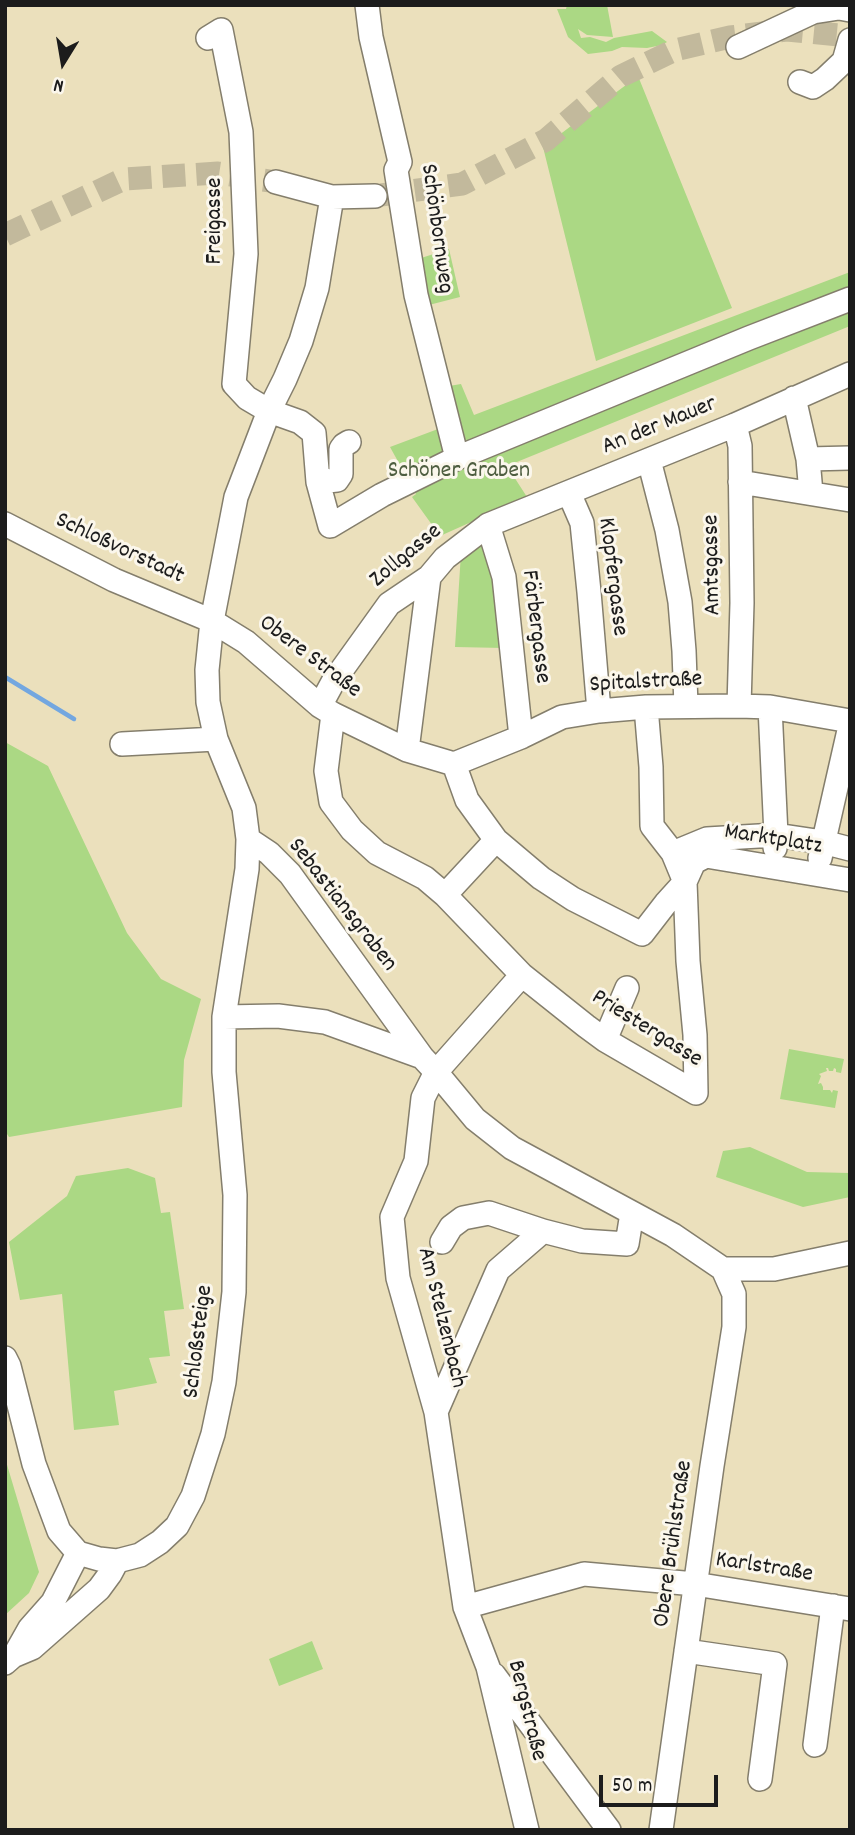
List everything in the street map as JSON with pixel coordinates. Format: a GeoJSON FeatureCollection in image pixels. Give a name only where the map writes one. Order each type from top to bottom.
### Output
{"type":"FeatureCollection","features":[{"type":"Feature","properties":{"kind":"street","name":"Schönbornweg"},"geometry":{"type":"LineString","coordinates":[[367,5],[371,37],[400,162],[396,170],[415,295],[457,458]]}},
{"type":"Feature","properties":{"kind":"street"},"geometry":{"type":"LineString","coordinates":[[738,47],[813,12],[839,8],[850,10]]}},
{"type":"Feature","properties":{"kind":"street","name":"Freigasse"},"geometry":{"type":"LineString","coordinates":[[208,38],[220,30],[241,132],[246,254],[234,384],[247,398],[269,411],[300,422],[314,433]]}},
{"type":"Feature","properties":{"kind":"street"},"geometry":{"type":"LineString","coordinates":[[800,82],[813,87],[844,61],[846,38]]}},
{"type":"Feature","properties":{"kind":"street"},"geometry":{"type":"LineString","coordinates":[[276,182],[332,197],[375,196]]}},
{"type":"Feature","properties":{"kind":"street"},"geometry":{"type":"LineString","coordinates":[[212,621],[236,497],[269,411],[301,341],[317,288],[332,197]]}},
{"type":"Feature","properties":{"kind":"street"},"geometry":{"type":"LineString","coordinates":[[318,482],[337,480],[341,474],[341,449],[349,439],[314,433],[318,482],[330,526],[382,495],[457,458],[850,299]]}},
{"type":"Feature","properties":{"kind":"street","name":"An der Mauer"},"geometry":{"type":"LineString","coordinates":[[488,525],[649,460],[676,437],[735,425],[850,374]]}},
{"type":"Feature","properties":{"kind":"street"},"geometry":{"type":"LineString","coordinates":[[794,398],[808,459],[811,492]]}},
{"type":"Feature","properties":{"kind":"street","name":"Amtsgasse"},"geometry":{"type":"LineString","coordinates":[[735,425],[740,446],[742,603],[739,705]]}},
{"type":"Feature","properties":{"kind":"street"},"geometry":{"type":"LineString","coordinates":[[808,459],[850,458]]}},
{"type":"Feature","properties":{"kind":"street"},"geometry":{"type":"LineString","coordinates":[[649,460],[667,530],[680,602],[685,706]]}},
{"type":"Feature","properties":{"kind":"street"},"geometry":{"type":"LineString","coordinates":[[740,486],[811,492],[850,500]]}},
{"type":"Feature","properties":{"kind":"street","name":"Klopfergasse"},"geometry":{"type":"LineString","coordinates":[[569,494],[582,523],[598,711]]}},
{"type":"Feature","properties":{"kind":"street","name":"Schloßvorstadt"},"geometry":{"type":"LineString","coordinates":[[5,524],[114,580],[212,621]]}},
{"type":"Feature","properties":{"kind":"street","name":"Zollgasse"},"geometry":{"type":"LineString","coordinates":[[327,710],[333,682],[389,604],[429,576],[445,558],[488,525]]}},
{"type":"Feature","properties":{"kind":"street","name":"Färbergasse"},"geometry":{"type":"LineString","coordinates":[[488,525],[504,577],[521,737]]}},
{"type":"Feature","properties":{"kind":"street"},"geometry":{"type":"LineString","coordinates":[[407,750],[429,576]]}},
{"type":"Feature","properties":{"kind":"street","name":"Obere Straße"},"geometry":{"type":"LineString","coordinates":[[212,621],[246,642],[327,710],[407,750],[454,764]]}},
{"type":"Feature","properties":{"kind":"street","name":"Sebastiansgraben"},"geometry":{"type":"LineString","coordinates":[[212,621],[207,670],[208,702],[216,739],[244,808],[248,839],[269,853],[290,874],[429,1065],[475,1119],[512,1148],[685,1242],[723,1269]]}},
{"type":"Feature","properties":{"kind":"street","name":"Spitalstraße"},"geometry":{"type":"LineString","coordinates":[[454,764],[562,717],[598,711],[739,705],[769,707],[850,721]]}},
{"type":"Feature","properties":{"kind":"street"},"geometry":{"type":"LineString","coordinates":[[646,707],[652,826],[673,853],[685,881]]}},
{"type":"Feature","properties":{"kind":"street"},"geometry":{"type":"LineString","coordinates":[[769,707],[776,835],[774,869]]}},
{"type":"Feature","properties":{"kind":"street","name":"Priestergasse"},"geometry":{"type":"LineString","coordinates":[[327,710],[326,771],[331,802],[352,830],[377,853],[425,878],[446,895],[522,975],[605,1040],[696,1093],[685,881]]}},
{"type":"Feature","properties":{"kind":"street"},"geometry":{"type":"LineString","coordinates":[[816,874],[850,726]]}},
{"type":"Feature","properties":{"kind":"street"},"geometry":{"type":"LineString","coordinates":[[122,744],[216,739]]}},
{"type":"Feature","properties":{"kind":"street"},"geometry":{"type":"LineString","coordinates":[[446,895],[496,840],[467,800],[454,764]]}},
{"type":"Feature","properties":{"kind":"street","name":"Marktplatz"},"geometry":{"type":"LineString","coordinates":[[673,853],[707,839],[776,835],[850,849]]}},
{"type":"Feature","properties":{"kind":"street","name":"Schloßsteige"},"geometry":{"type":"LineString","coordinates":[[117,1561],[141,1555],[177,1526],[192,1496],[216,1421],[234,1292],[235,1195],[225,1072],[224,1017],[247,869],[248,839]]}},
{"type":"Feature","properties":{"kind":"street","name":"Marktplatz"},"geometry":{"type":"LineString","coordinates":[[496,840],[541,878],[573,899],[642,934],[685,881],[694,862],[706,856],[850,880]]}},
{"type":"Feature","properties":{"kind":"street","name":"Am Stelzenbach"},"geometry":{"type":"LineString","coordinates":[[436,1412],[398,1278],[392,1217],[416,1161],[429,1065],[522,975]]}},
{"type":"Feature","properties":{"kind":"street"},"geometry":{"type":"LineString","coordinates":[[605,1040],[627,988]]}},
{"type":"Feature","properties":{"kind":"street"},"geometry":{"type":"LineString","coordinates":[[224,1017],[278,1016],[325,1022],[429,1065]]}},
{"type":"Feature","properties":{"kind":"street","name":"Am Stelzenbach"},"geometry":{"type":"LineString","coordinates":[[442,1242],[451,1227],[463,1218],[489,1213],[582,1241],[627,1244],[632,1213]]}},
{"type":"Feature","properties":{"kind":"street","name":"Am Stelzenbach"},"geometry":{"type":"LineString","coordinates":[[436,1412],[498,1270],[543,1231]]}},
{"type":"Feature","properties":{"kind":"street"},"geometry":{"type":"LineString","coordinates":[[723,1269],[774,1269],[850,1253]]}},
{"type":"Feature","properties":{"kind":"street","name":"Obere Brühlstraße"},"geometry":{"type":"LineString","coordinates":[[661,1830],[734,1327],[734,1294],[723,1269]]}},
{"type":"Feature","properties":{"kind":"street"},"geometry":{"type":"LineString","coordinates":[[5,1358],[34,1464],[59,1531],[78,1553],[117,1561],[99,1589],[32,1648],[9,1660]]}},
{"type":"Feature","properties":{"kind":"street","name":"Bergstraße"},"geometry":{"type":"LineString","coordinates":[[436,1412],[465,1607],[488,1667],[527,1830]]}},
{"type":"Feature","properties":{"kind":"street"},"geometry":{"type":"LineString","coordinates":[[9,1660],[30,1628],[53,1602],[78,1553]]}},
{"type":"Feature","properties":{"kind":"street","name":"Karlstraße"},"geometry":{"type":"LineString","coordinates":[[465,1607],[584,1574],[695,1584],[842,1607]]}},
{"type":"Feature","properties":{"kind":"street"},"geometry":{"type":"LineString","coordinates":[[816,1745],[842,1607]]}},
{"type":"Feature","properties":{"kind":"street"},"geometry":{"type":"LineString","coordinates":[[686,1651],[775,1664],[760,1779]]}},
{"type":"Feature","properties":{"kind":"street"},"geometry":{"type":"LineString","coordinates":[[488,1667],[609,1830]]}},
{"type":"Feature","properties":{"kind":"green space"},"geometry":{"type":"Polygon","coordinates":[[[567,5],[607,5],[613,37],[587,35],[578,29],[581,38],[590,37],[606,42],[652,31],[667,42],[647,48],[622,47],[588,54],[568,37],[557,9],[566,9],[567,5]]]}},
{"type":"Feature","properties":{"kind":"green space"},"geometry":{"type":"Polygon","coordinates":[[[638,76],[732,308],[596,361],[543,147],[638,76]]]}},
{"type":"Feature","properties":{"kind":"green space"},"geometry":{"type":"Polygon","coordinates":[[[449,249],[460,297],[425,306],[415,260],[449,249]]]}},
{"type":"Feature","properties":{"kind":"green space","name":"Schöner Graben"},"geometry":{"type":"Polygon","coordinates":[[[850,272],[850,326],[507,466],[527,497],[440,536],[412,497],[416,494],[390,447],[454,423],[443,387],[461,384],[474,415],[850,272]]]}},
{"type":"Feature","properties":{"kind":"green space"},"geometry":{"type":"Polygon","coordinates":[[[486,532],[504,648],[455,647],[461,553],[486,532]]]}},
{"type":"Feature","properties":{"kind":"green space"},"geometry":{"type":"Polygon","coordinates":[[[5,742],[48,766],[127,933],[161,979],[201,999],[184,1060],[182,1107],[9,1137],[5,1131],[5,742]]]}},
{"type":"Feature","properties":{"kind":"green space"},"geometry":{"type":"Polygon","coordinates":[[[789,1049],[844,1059],[841,1073],[834,1068],[829,1071],[826,1068],[827,1071],[819,1074],[821,1076],[818,1084],[821,1083],[823,1090],[830,1090],[832,1093],[833,1090],[838,1091],[835,1108],[780,1099],[789,1049]]]}},
{"type":"Feature","properties":{"kind":"green space"},"geometry":{"type":"Polygon","coordinates":[[[750,1147],[807,1172],[850,1173],[850,1197],[803,1207],[716,1177],[723,1151],[750,1147]]]}},
{"type":"Feature","properties":{"kind":"green space"},"geometry":{"type":"Polygon","coordinates":[[[128,1168],[155,1178],[161,1213],[170,1212],[184,1309],[164,1311],[170,1356],[149,1358],[157,1383],[114,1391],[119,1425],[74,1430],[62,1294],[20,1300],[9,1242],[67,1196],[76,1176],[128,1168]]]}},
{"type":"Feature","properties":{"kind":"green space"},"geometry":{"type":"Polygon","coordinates":[[[5,1458],[39,1572],[29,1593],[5,1615],[5,1458]]]}},
{"type":"Feature","properties":{"kind":"green space"},"geometry":{"type":"Polygon","coordinates":[[[312,1641],[323,1669],[279,1686],[269,1659],[312,1641]]]}},
{"type":"Feature","properties":{"kind":"waterway"},"geometry":{"type":"LineString","coordinates":[[5,677],[74,719]]}},
{"type":"Feature","properties":{"kind":"tunnel"},"geometry":{"type":"LineString","coordinates":[[381,195],[462,184],[546,140],[621,76],[675,50],[730,37],[787,30],[839,35]]}},
{"type":"Feature","properties":{"kind":"tunnel"},"geometry":{"type":"LineString","coordinates":[[5,235],[124,179],[218,173],[276,182]]}}]}
